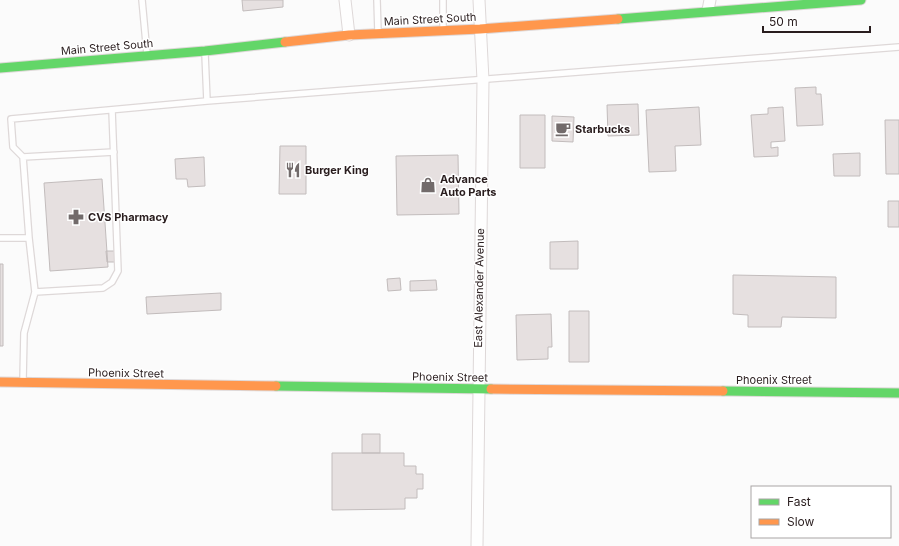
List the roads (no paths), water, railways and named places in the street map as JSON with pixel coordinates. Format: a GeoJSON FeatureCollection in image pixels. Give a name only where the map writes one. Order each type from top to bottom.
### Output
{"type":"FeatureCollection","features":[{"type":"Feature","properties":{"kind":"street"},"geometry":{"type":"LineString","coordinates":[[345,0],[349,35]]}},
{"type":"Feature","properties":{"kind":"street","name":"East Alexander Avenue"},"geometry":{"type":"LineString","coordinates":[[477,546],[483,80],[479,0]]}},
{"type":"Feature","properties":{"kind":"street","name":"Main Street South"},"geometry":{"type":"LineString","coordinates":[[0,68],[205,51],[349,35],[480,29],[709,5],[861,0]]}},
{"type":"Feature","properties":{"kind":"street","name":"Phoenix Street"},"geometry":{"type":"LineString","coordinates":[[0,382],[899,393]]}},
{"type":"Feature","properties":{"kind":"lane"},"geometry":{"type":"LineString","coordinates":[[142,0],[147,56]]}},
{"type":"Feature","properties":{"kind":"lane"},"geometry":{"type":"LineString","coordinates":[[377,0],[378,34]]}},
{"type":"Feature","properties":{"kind":"lane"},"geometry":{"type":"LineString","coordinates":[[443,0],[443,31]]}},
{"type":"Feature","properties":{"kind":"lane"},"geometry":{"type":"LineString","coordinates":[[22,383],[24,332],[35,292],[23,157],[13,147],[11,119],[207,101],[899,47]]}},
{"type":"Feature","properties":{"kind":"lane"},"geometry":{"type":"LineString","coordinates":[[205,51],[207,101]]}},
{"type":"Feature","properties":{"kind":"lane"},"geometry":{"type":"LineString","coordinates":[[35,292],[103,288],[112,282],[118,271],[112,110]]}},
{"type":"Feature","properties":{"kind":"lane"},"geometry":{"type":"LineString","coordinates":[[23,157],[114,152]]}},
{"type":"Feature","properties":{"kind":"lane"},"geometry":{"type":"LineString","coordinates":[[0,238],[29,238]]}},
{"type":"Feature","properties":{"kind":"place","name":"Starbucks"},"geometry":{"type":"Point","coordinates":[563,129]}},
{"type":"Feature","properties":{"kind":"place","name":"Burger King"},"geometry":{"type":"Point","coordinates":[293,170]}},
{"type":"Feature","properties":{"kind":"place","name":"Advance Auto Parts"},"geometry":{"type":"Point","coordinates":[428,185]}},
{"type":"Feature","properties":{"kind":"place","name":"CVS Pharmacy"},"geometry":{"type":"Point","coordinates":[76,217]}}]}
